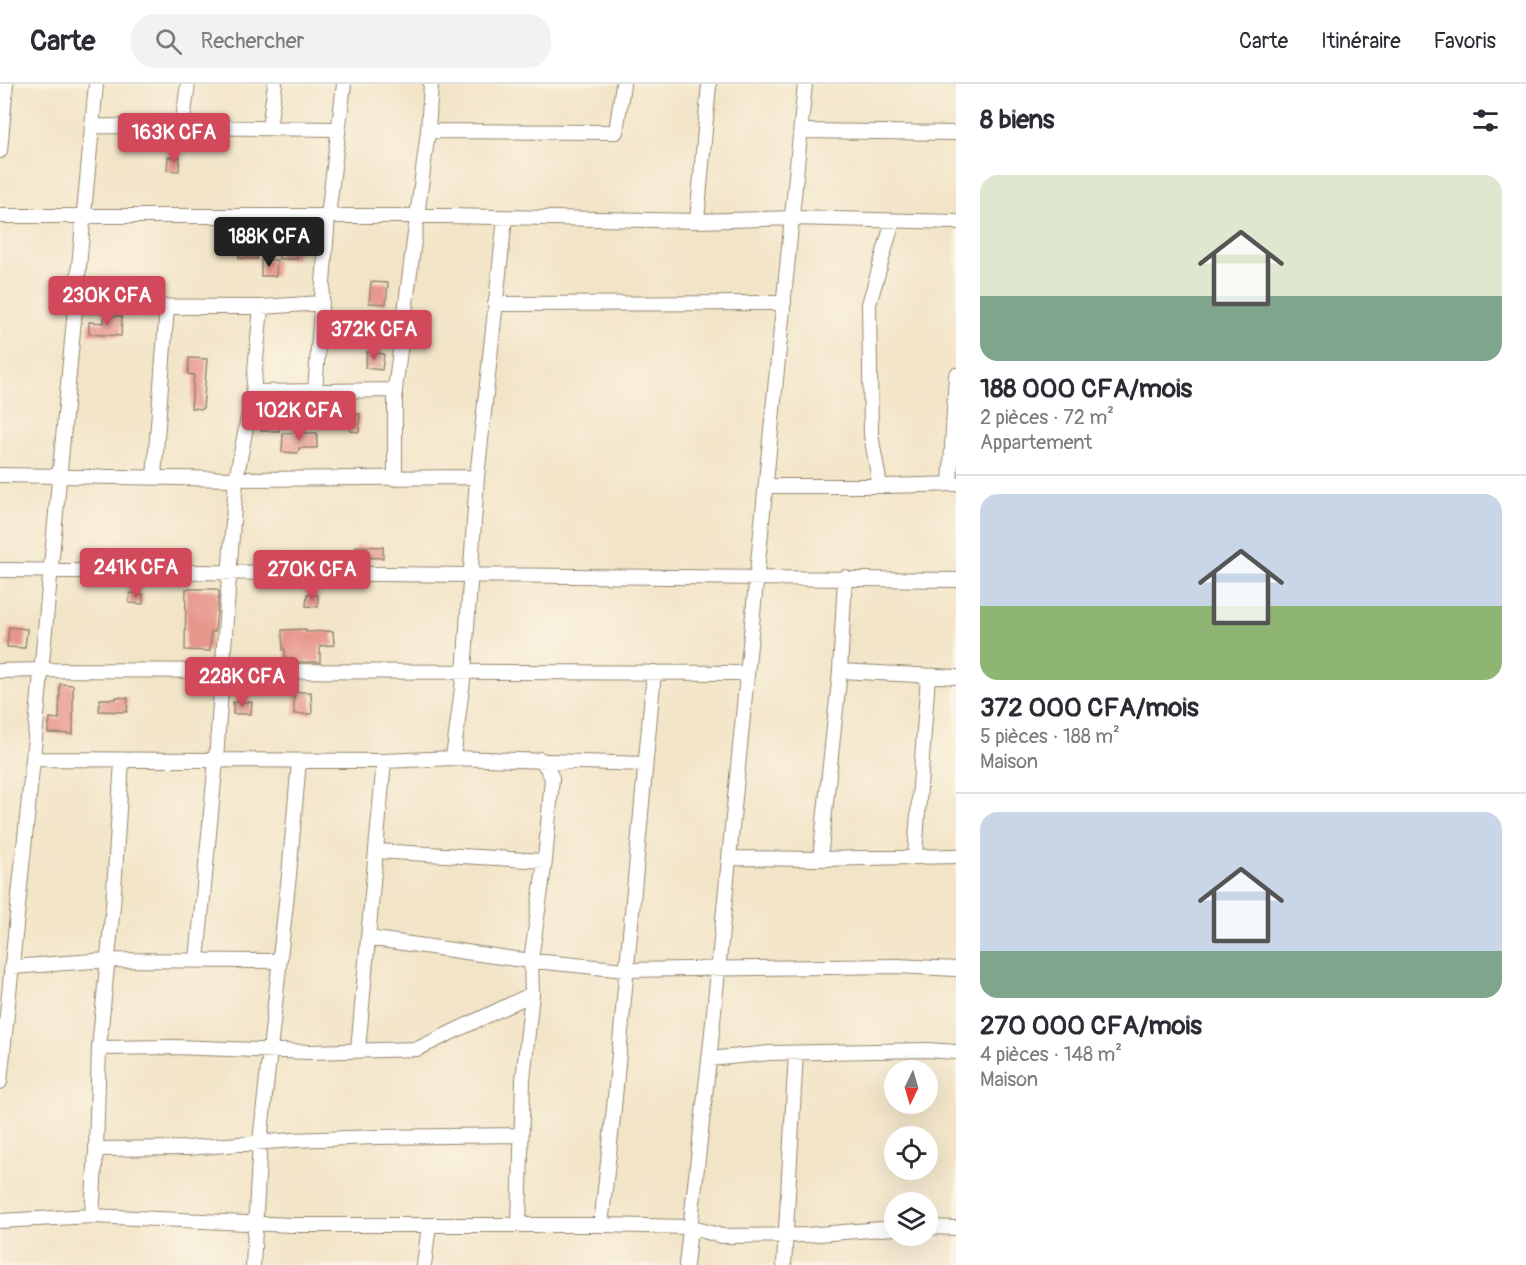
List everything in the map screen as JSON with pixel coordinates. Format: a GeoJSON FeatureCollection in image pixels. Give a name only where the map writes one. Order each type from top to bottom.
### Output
{"type":"FeatureCollection","features":[{"type":"Feature","properties":{"kind":"street"},"geometry":{"type":"LineString","coordinates":[[0,151],[6,84]]}},
{"type":"Feature","properties":{"kind":"street"},"geometry":{"type":"LineString","coordinates":[[0,1082],[8,961],[33,759],[96,84]]}},
{"type":"Feature","properties":{"kind":"street"},"geometry":{"type":"LineString","coordinates":[[182,127],[188,84]]}},
{"type":"Feature","properties":{"kind":"street"},"geometry":{"type":"LineString","coordinates":[[269,128],[276,84]]}},
{"type":"Feature","properties":{"kind":"street"},"geometry":{"type":"LineString","coordinates":[[315,391],[328,216],[344,84]]}},
{"type":"Feature","properties":{"kind":"street"},"geometry":{"type":"LineString","coordinates":[[395,479],[395,390],[428,131],[431,84]]}},
{"type":"Feature","properties":{"kind":"street"},"geometry":{"type":"LineString","coordinates":[[428,131],[616,132],[623,84]]}},
{"type":"Feature","properties":{"kind":"street"},"geometry":{"type":"LineString","coordinates":[[697,221],[709,84]]}},
{"type":"Feature","properties":{"kind":"street"},"geometry":{"type":"LineString","coordinates":[[686,1265],[709,1059],[805,84]]}},
{"type":"Feature","properties":{"kind":"street"},"geometry":{"type":"LineString","coordinates":[[92,126],[339,129]]}},
{"type":"Feature","properties":{"kind":"street"},"geometry":{"type":"LineString","coordinates":[[801,131],[956,133]]}},
{"type":"Feature","properties":{"kind":"street"},"geometry":{"type":"LineString","coordinates":[[0,216],[328,216],[697,221],[792,218],[956,222]]}},
{"type":"Feature","properties":{"kind":"street"},"geometry":{"type":"LineString","coordinates":[[453,758],[464,673],[477,477],[505,218]]}},
{"type":"Feature","properties":{"kind":"street"},"geometry":{"type":"LineString","coordinates":[[880,486],[871,435],[869,303],[893,221]]}},
{"type":"Feature","properties":{"kind":"street"},"geometry":{"type":"LineString","coordinates":[[75,306],[261,307],[322,303]]}},
{"type":"Feature","properties":{"kind":"street"},"geometry":{"type":"LineString","coordinates":[[495,304],[784,303]]}},
{"type":"Feature","properties":{"kind":"street"},"geometry":{"type":"LineString","coordinates":[[154,477],[167,307]]}},
{"type":"Feature","properties":{"kind":"street"},"geometry":{"type":"LineString","coordinates":[[197,960],[216,760],[236,479],[253,392],[261,307]]}},
{"type":"Feature","properties":{"kind":"street"},"geometry":{"type":"LineString","coordinates":[[766,486],[953,484],[956,375]]}},
{"type":"Feature","properties":{"kind":"street"},"geometry":{"type":"LineString","coordinates":[[253,392],[395,390]]}},
{"type":"Feature","properties":{"kind":"street"},"geometry":{"type":"LineString","coordinates":[[0,475],[236,479],[477,477]]}},
{"type":"Feature","properties":{"kind":"street"},"geometry":{"type":"LineString","coordinates":[[0,570],[756,576],[956,580]]}},
{"type":"Feature","properties":{"kind":"street"},"geometry":{"type":"LineString","coordinates":[[820,859],[840,671],[845,577]]}},
{"type":"Feature","properties":{"kind":"street"},"geometry":{"type":"LineString","coordinates":[[0,671],[747,673]]}},
{"type":"Feature","properties":{"kind":"street"},"geometry":{"type":"LineString","coordinates":[[840,671],[956,677]]}},
{"type":"Feature","properties":{"kind":"street"},"geometry":{"type":"LineString","coordinates":[[601,1225],[654,672]]}},
{"type":"Feature","properties":{"kind":"street"},"geometry":{"type":"LineString","coordinates":[[915,855],[928,676]]}},
{"type":"Feature","properties":{"kind":"street"},"geometry":{"type":"LineString","coordinates":[[33,759],[384,761],[453,758],[645,764]]}},
{"type":"Feature","properties":{"kind":"street"},"geometry":{"type":"LineString","coordinates":[[519,1224],[523,1080],[532,994],[531,960],[545,861],[552,778],[548,768],[540,759]]}},
{"type":"Feature","properties":{"kind":"street"},"geometry":{"type":"LineString","coordinates":[[92,1216],[99,1048],[122,760]]}},
{"type":"Feature","properties":{"kind":"street"},"geometry":{"type":"LineString","coordinates":[[253,1265],[260,1142],[299,760]]}},
{"type":"Feature","properties":{"kind":"street"},"geometry":{"type":"LineString","coordinates":[[358,1050],[384,761]]}},
{"type":"Feature","properties":{"kind":"street"},"geometry":{"type":"LineString","coordinates":[[376,851],[545,861]]}},
{"type":"Feature","properties":{"kind":"street"},"geometry":{"type":"LineString","coordinates":[[729,858],[820,859],[915,855],[956,856]]}},
{"type":"Feature","properties":{"kind":"street"},"geometry":{"type":"LineString","coordinates":[[368,938],[625,970],[897,966],[956,969]]}},
{"type":"Feature","properties":{"kind":"street"},"geometry":{"type":"LineString","coordinates":[[8,961],[279,961]]}},
{"type":"Feature","properties":{"kind":"street"},"geometry":{"type":"LineString","coordinates":[[99,1048],[174,1047],[310,1052],[417,1049],[532,994]]}},
{"type":"Feature","properties":{"kind":"street"},"geometry":{"type":"LineString","coordinates":[[709,1059],[770,1053],[928,1050],[956,1052]]}},
{"type":"Feature","properties":{"kind":"street"},"geometry":{"type":"LineString","coordinates":[[784,1265],[796,1053]]}},
{"type":"Feature","properties":{"kind":"street"},"geometry":{"type":"LineString","coordinates":[[96,1149],[187,1148],[376,1137],[521,1135]]}},
{"type":"Feature","properties":{"kind":"street"},"geometry":{"type":"LineString","coordinates":[[0,1221],[92,1216],[291,1225],[601,1225],[689,1227],[722,1236],[787,1235],[884,1229]]}},
{"type":"Feature","properties":{"kind":"street"},"geometry":{"type":"LineString","coordinates":[[424,1265],[429,1225]]}},
{"type":"Feature","properties":{"kind":"street"},"geometry":{"type":"LineString","coordinates":[[938,1227],[956,1228]]}},
{"type":"Feature","properties":{"kind":"building"},"geometry":{"type":"Polygon","coordinates":[[[168,157],[180,157],[179,171],[167,170],[168,157]]]}},
{"type":"Feature","properties":{"kind":"building"},"geometry":{"type":"Polygon","coordinates":[[[248,225],[249,244],[257,244],[257,259],[239,258],[238,226],[248,225]]]}},
{"type":"Feature","properties":{"kind":"building"},"geometry":{"type":"Polygon","coordinates":[[[279,239],[298,240],[297,259],[279,259],[279,239]]]}},
{"type":"Feature","properties":{"kind":"building"},"geometry":{"type":"Polygon","coordinates":[[[261,260],[277,260],[276,276],[261,276],[261,260]]]}},
{"type":"Feature","properties":{"kind":"building"},"geometry":{"type":"Polygon","coordinates":[[[371,282],[388,283],[386,304],[369,303],[371,282]]]}},
{"type":"Feature","properties":{"kind":"building"},"geometry":{"type":"Polygon","coordinates":[[[104,316],[122,316],[121,336],[89,334],[89,322],[104,323],[104,316]]]}},
{"type":"Feature","properties":{"kind":"building"},"geometry":{"type":"Polygon","coordinates":[[[342,327],[361,328],[360,341],[341,340],[342,327]]]}},
{"type":"Feature","properties":{"kind":"building"},"geometry":{"type":"Polygon","coordinates":[[[367,352],[384,354],[382,370],[365,368],[367,352]]]}},
{"type":"Feature","properties":{"kind":"building"},"geometry":{"type":"Polygon","coordinates":[[[189,358],[207,359],[203,409],[191,408],[194,375],[188,374],[189,358]]]}},
{"type":"Feature","properties":{"kind":"building"},"geometry":{"type":"Polygon","coordinates":[[[261,413],[279,413],[279,431],[261,431],[261,413]]]}},
{"type":"Feature","properties":{"kind":"building"},"geometry":{"type":"Polygon","coordinates":[[[352,414],[360,414],[359,432],[350,431],[352,414]]]}},
{"type":"Feature","properties":{"kind":"building"},"geometry":{"type":"Polygon","coordinates":[[[283,433],[317,433],[317,448],[299,448],[298,453],[282,452],[283,433]]]}},
{"type":"Feature","properties":{"kind":"building"},"geometry":{"type":"Polygon","coordinates":[[[356,546],[383,547],[383,558],[355,557],[356,546]]]}},
{"type":"Feature","properties":{"kind":"building"},"geometry":{"type":"Polygon","coordinates":[[[186,589],[216,589],[219,592],[215,632],[211,632],[210,651],[185,650],[186,589]]]}},
{"type":"Feature","properties":{"kind":"building"},"geometry":{"type":"Polygon","coordinates":[[[130,593],[143,594],[143,604],[129,603],[130,593]]]}},
{"type":"Feature","properties":{"kind":"building"},"geometry":{"type":"Polygon","coordinates":[[[307,594],[318,595],[318,607],[306,606],[307,594]]]}},
{"type":"Feature","properties":{"kind":"building"},"geometry":{"type":"Polygon","coordinates":[[[9,627],[27,629],[25,648],[7,647],[9,627]]]}},
{"type":"Feature","properties":{"kind":"building"},"geometry":{"type":"Polygon","coordinates":[[[306,629],[306,632],[333,631],[334,645],[320,646],[320,662],[285,662],[282,630],[306,629]]]}},
{"type":"Feature","properties":{"kind":"building"},"geometry":{"type":"Polygon","coordinates":[[[60,684],[73,685],[73,734],[48,733],[50,718],[59,719],[60,684]]]}},
{"type":"Feature","properties":{"kind":"building"},"geometry":{"type":"Polygon","coordinates":[[[294,692],[311,692],[312,714],[294,714],[294,692]]]}},
{"type":"Feature","properties":{"kind":"building"},"geometry":{"type":"Polygon","coordinates":[[[116,697],[128,698],[127,712],[99,711],[100,699],[116,699],[116,697]]]}},
{"type":"Feature","properties":{"kind":"building"},"geometry":{"type":"Polygon","coordinates":[[[233,702],[252,702],[251,714],[233,714],[233,702]]]}}]}
